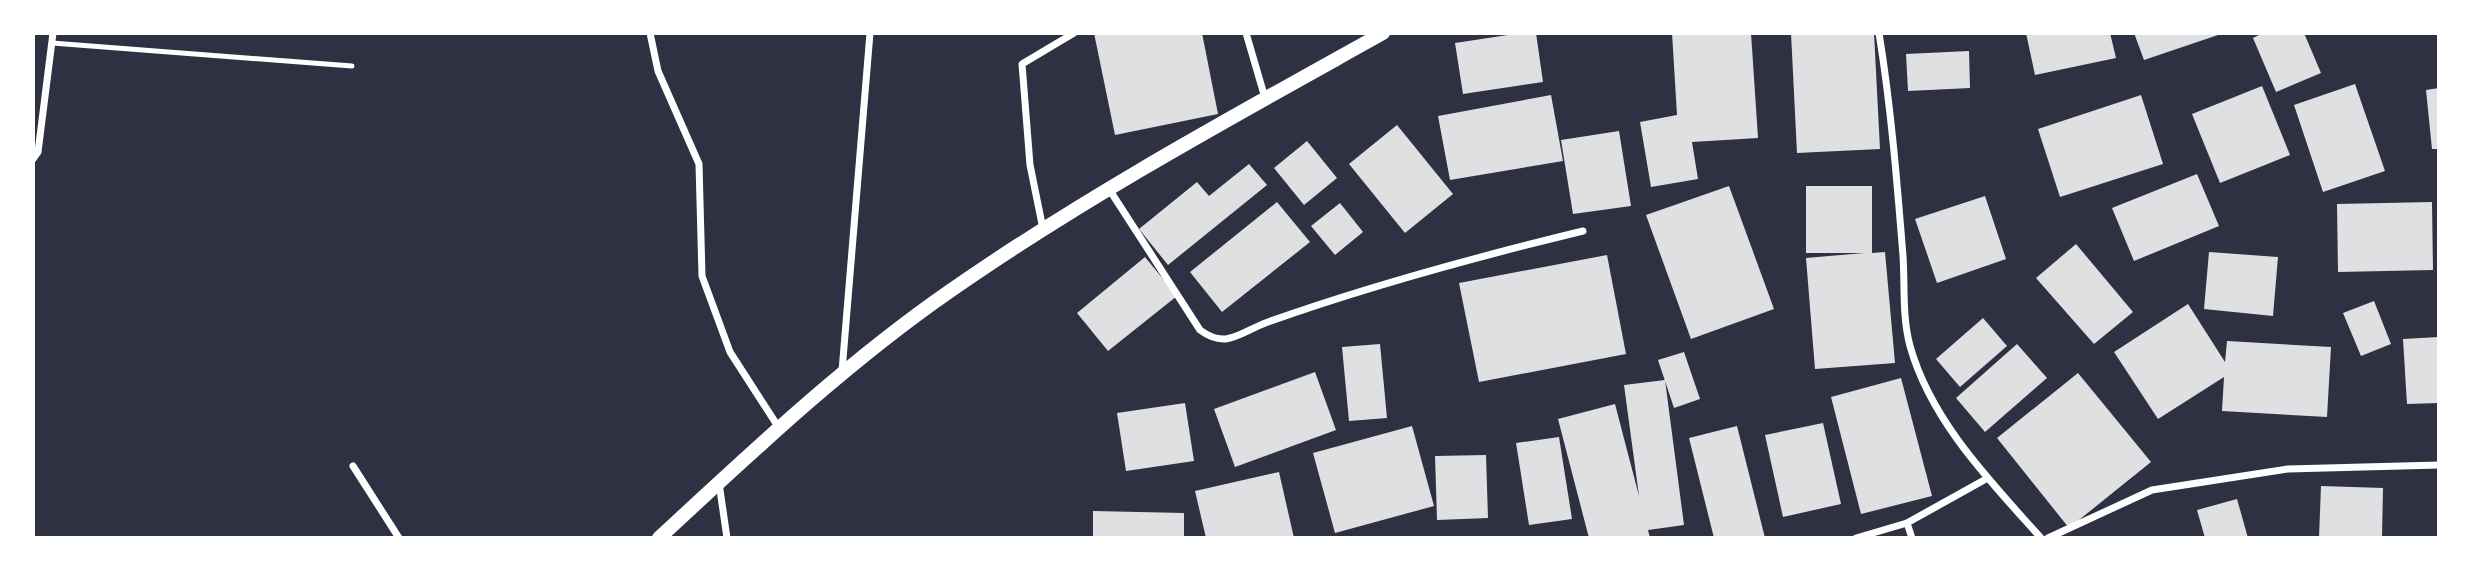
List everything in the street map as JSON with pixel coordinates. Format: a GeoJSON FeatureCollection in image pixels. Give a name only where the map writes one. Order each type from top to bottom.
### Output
{"type":"FeatureCollection","features":[{"type":"Feature","properties":{"kind":"main road"},"geometry":{"type":"LineString","coordinates":[[659,538],[719,482],[842,376],[948,292],[1109,188],[1382,33]]}},
{"type":"Feature","properties":{"kind":"street"},"geometry":{"type":"LineString","coordinates":[[33,159],[38,152],[53,33]]}},
{"type":"Feature","properties":{"kind":"street"},"geometry":{"type":"LineString","coordinates":[[650,33],[658,71],[699,164],[702,276],[730,352],[780,429]]}},
{"type":"Feature","properties":{"kind":"street"},"geometry":{"type":"LineString","coordinates":[[842,376],[870,33]]}},
{"type":"Feature","properties":{"kind":"street"},"geometry":{"type":"LineString","coordinates":[[1043,229],[1030,165],[1022,64],[1074,33]]}},
{"type":"Feature","properties":{"kind":"street"},"geometry":{"type":"LineString","coordinates":[[1246,33],[1265,99]]}},
{"type":"Feature","properties":{"kind":"street"},"geometry":{"type":"LineString","coordinates":[[1880,33],[1888,90],[1903,259],[1903,307],[1910,346],[1936,403],[1986,479],[2041,538]]}},
{"type":"Feature","properties":{"kind":"street"},"geometry":{"type":"LineString","coordinates":[[1109,188],[1200,330],[1212,339],[1227,341],[1305,309],[1428,269],[1583,231]]}},
{"type":"Feature","properties":{"kind":"street"},"geometry":{"type":"LineString","coordinates":[[2048,538],[2152,490],[2288,469],[2439,465]]}},
{"type":"Feature","properties":{"kind":"street"},"geometry":{"type":"LineString","coordinates":[[353,466],[399,538]]}},
{"type":"Feature","properties":{"kind":"street"},"geometry":{"type":"LineString","coordinates":[[1856,538],[1907,523],[1986,479]]}},
{"type":"Feature","properties":{"kind":"street"},"geometry":{"type":"LineString","coordinates":[[719,482],[727,538]]}},
{"type":"Feature","properties":{"kind":"street"},"geometry":{"type":"LineString","coordinates":[[1907,523],[1912,538]]}},
{"type":"Feature","properties":{"kind":"lane"},"geometry":{"type":"LineString","coordinates":[[52,43],[352,66]]}},
{"type":"Feature","properties":{"kind":"building"},"geometry":{"type":"Polygon","coordinates":[[[1094,33],[1202,33],[1218,114],[1115,135],[1094,33]]]}},
{"type":"Feature","properties":{"kind":"building"},"geometry":{"type":"Polygon","coordinates":[[[1536,33],[1543,82],[1463,94],[1455,43],[1536,33]]]}},
{"type":"Feature","properties":{"kind":"building"},"geometry":{"type":"Polygon","coordinates":[[[1672,33],[1751,33],[1758,138],[1692,142],[1698,179],[1651,187],[1640,122],[1677,115],[1672,33]]]}},
{"type":"Feature","properties":{"kind":"building"},"geometry":{"type":"Polygon","coordinates":[[[1791,33],[1874,33],[1880,149],[1797,153],[1791,33]]]}},
{"type":"Feature","properties":{"kind":"building"},"geometry":{"type":"Polygon","coordinates":[[[2026,33],[2110,33],[2116,58],[2035,75],[2026,33]]]}},
{"type":"Feature","properties":{"kind":"building"},"geometry":{"type":"Polygon","coordinates":[[[2134,33],[2221,33],[2221,34],[2144,60],[2134,33]]]}},
{"type":"Feature","properties":{"kind":"building"},"geometry":{"type":"Polygon","coordinates":[[[2263,33],[2304,33],[2321,73],[2276,92],[2253,38],[2263,33]]]}},
{"type":"Feature","properties":{"kind":"building"},"geometry":{"type":"Polygon","coordinates":[[[1969,51],[1970,88],[1908,91],[1906,54],[1969,51]]]}},
{"type":"Feature","properties":{"kind":"building"},"geometry":{"type":"Polygon","coordinates":[[[2355,84],[2385,171],[2323,192],[2294,105],[2355,84]]]}},
{"type":"Feature","properties":{"kind":"building"},"geometry":{"type":"Polygon","coordinates":[[[2262,86],[2290,155],[2220,183],[2192,114],[2262,86]]]}},
{"type":"Feature","properties":{"kind":"building"},"geometry":{"type":"Polygon","coordinates":[[[2439,88],[2439,149],[2432,149],[2426,90],[2439,88]]]}},
{"type":"Feature","properties":{"kind":"building"},"geometry":{"type":"Polygon","coordinates":[[[1551,95],[1563,161],[1450,180],[1438,116],[1551,95]]]}},
{"type":"Feature","properties":{"kind":"building"},"geometry":{"type":"Polygon","coordinates":[[[2141,95],[2163,164],[2060,197],[2038,129],[2141,95]]]}},
{"type":"Feature","properties":{"kind":"building"},"geometry":{"type":"Polygon","coordinates":[[[1397,125],[1453,194],[1405,233],[1349,164],[1397,125]]]}},
{"type":"Feature","properties":{"kind":"building"},"geometry":{"type":"Polygon","coordinates":[[[1619,131],[1631,206],[1573,214],[1561,140],[1619,131]]]}},
{"type":"Feature","properties":{"kind":"building"},"geometry":{"type":"Polygon","coordinates":[[[1307,141],[1337,178],[1304,205],[1274,168],[1307,141]]]}},
{"type":"Feature","properties":{"kind":"building"},"geometry":{"type":"Polygon","coordinates":[[[1249,164],[1267,185],[1168,265],[1139,229],[1197,182],[1209,196],[1249,164]]]}},
{"type":"Feature","properties":{"kind":"building"},"geometry":{"type":"Polygon","coordinates":[[[2197,174],[2219,226],[2134,261],[2112,208],[2197,174]]]}},
{"type":"Feature","properties":{"kind":"building"},"geometry":{"type":"Polygon","coordinates":[[[1729,186],[1774,309],[1691,339],[1646,215],[1729,186]]]}},
{"type":"Feature","properties":{"kind":"building"},"geometry":{"type":"Polygon","coordinates":[[[1806,186],[1872,186],[1872,253],[1885,252],[1895,363],[1815,369],[1806,258],[1864,253],[1806,253],[1806,186]]]}},
{"type":"Feature","properties":{"kind":"building"},"geometry":{"type":"Polygon","coordinates":[[[1985,196],[2006,259],[1937,283],[1915,219],[1985,196]]]}},
{"type":"Feature","properties":{"kind":"building"},"geometry":{"type":"Polygon","coordinates":[[[1277,202],[1310,242],[1222,312],[1190,272],[1277,202]]]}},
{"type":"Feature","properties":{"kind":"building"},"geometry":{"type":"Polygon","coordinates":[[[2432,202],[2433,270],[2338,272],[2337,204],[2432,202]]]}},
{"type":"Feature","properties":{"kind":"building"},"geometry":{"type":"Polygon","coordinates":[[[1340,203],[1363,232],[1335,255],[1311,226],[1340,203]]]}},
{"type":"Feature","properties":{"kind":"building"},"geometry":{"type":"Polygon","coordinates":[[[2076,244],[2133,312],[2094,344],[2036,278],[2076,244]]]}},
{"type":"Feature","properties":{"kind":"building"},"geometry":{"type":"Polygon","coordinates":[[[2209,252],[2278,257],[2273,316],[2204,309],[2209,252]]]}},
{"type":"Feature","properties":{"kind":"building"},"geometry":{"type":"Polygon","coordinates":[[[1607,255],[1626,354],[1479,382],[1459,283],[1607,255]]]}},
{"type":"Feature","properties":{"kind":"building"},"geometry":{"type":"Polygon","coordinates":[[[1145,257],[1177,296],[1108,351],[1077,313],[1145,257]]]}},
{"type":"Feature","properties":{"kind":"building"},"geometry":{"type":"Polygon","coordinates":[[[2374,301],[2391,344],[2361,356],[2343,313],[2374,301]]]}},
{"type":"Feature","properties":{"kind":"building"},"geometry":{"type":"Polygon","coordinates":[[[2188,304],[2225,362],[2227,341],[2331,347],[2327,417],[2222,411],[2224,377],[2158,419],[2114,352],[2188,304]]]}},
{"type":"Feature","properties":{"kind":"building"},"geometry":{"type":"Polygon","coordinates":[[[1983,318],[2007,346],[1960,387],[1936,359],[1983,318]]]}},
{"type":"Feature","properties":{"kind":"building"},"geometry":{"type":"Polygon","coordinates":[[[2439,337],[2439,403],[2407,404],[2403,339],[2439,337]]]}},
{"type":"Feature","properties":{"kind":"building"},"geometry":{"type":"Polygon","coordinates":[[[1380,344],[1387,418],[1349,421],[1342,347],[1380,344]]]}},
{"type":"Feature","properties":{"kind":"building"},"geometry":{"type":"Polygon","coordinates":[[[2017,344],[2047,378],[1985,432],[1956,398],[2017,344]]]}},
{"type":"Feature","properties":{"kind":"building"},"geometry":{"type":"Polygon","coordinates":[[[1684,352],[1700,399],[1674,408],[1658,360],[1684,352]]]}},
{"type":"Feature","properties":{"kind":"building"},"geometry":{"type":"Polygon","coordinates":[[[1315,372],[1336,430],[1235,467],[1214,409],[1315,372]]]}},
{"type":"Feature","properties":{"kind":"building"},"geometry":{"type":"Polygon","coordinates":[[[2078,373],[2151,462],[2069,528],[1997,438],[2078,373]]]}},
{"type":"Feature","properties":{"kind":"building"},"geometry":{"type":"Polygon","coordinates":[[[1901,378],[1932,496],[1861,514],[1831,397],[1901,378]]]}},
{"type":"Feature","properties":{"kind":"building"},"geometry":{"type":"Polygon","coordinates":[[[1665,380],[1684,525],[1648,530],[1650,538],[1589,538],[1558,419],[1615,404],[1639,496],[1624,385],[1665,380]]]}},
{"type":"Feature","properties":{"kind":"building"},"geometry":{"type":"Polygon","coordinates":[[[1185,403],[1194,461],[1126,471],[1117,413],[1185,403]]]}},
{"type":"Feature","properties":{"kind":"building"},"geometry":{"type":"Polygon","coordinates":[[[1823,423],[1841,504],[1783,517],[1765,435],[1823,423]]]}},
{"type":"Feature","properties":{"kind":"building"},"geometry":{"type":"Polygon","coordinates":[[[1412,426],[1434,506],[1335,533],[1313,453],[1412,426]]]}},
{"type":"Feature","properties":{"kind":"building"},"geometry":{"type":"Polygon","coordinates":[[[1737,426],[1765,538],[1714,538],[1689,438],[1737,426]]]}},
{"type":"Feature","properties":{"kind":"building"},"geometry":{"type":"Polygon","coordinates":[[[1559,437],[1572,519],[1529,525],[1516,443],[1559,437]]]}},
{"type":"Feature","properties":{"kind":"building"},"geometry":{"type":"Polygon","coordinates":[[[1486,455],[1488,518],[1437,520],[1435,456],[1486,455]]]}},
{"type":"Feature","properties":{"kind":"building"},"geometry":{"type":"Polygon","coordinates":[[[1279,472],[1294,538],[1206,538],[1195,491],[1279,472]]]}},
{"type":"Feature","properties":{"kind":"building"},"geometry":{"type":"Polygon","coordinates":[[[2321,486],[2383,488],[2382,538],[2319,538],[2321,486]]]}},
{"type":"Feature","properties":{"kind":"building"},"geometry":{"type":"Polygon","coordinates":[[[2237,499],[2248,538],[2205,538],[2197,510],[2237,499]]]}},
{"type":"Feature","properties":{"kind":"building"},"geometry":{"type":"Polygon","coordinates":[[[1093,511],[1184,513],[1184,538],[1093,538],[1093,511]]]}}]}
